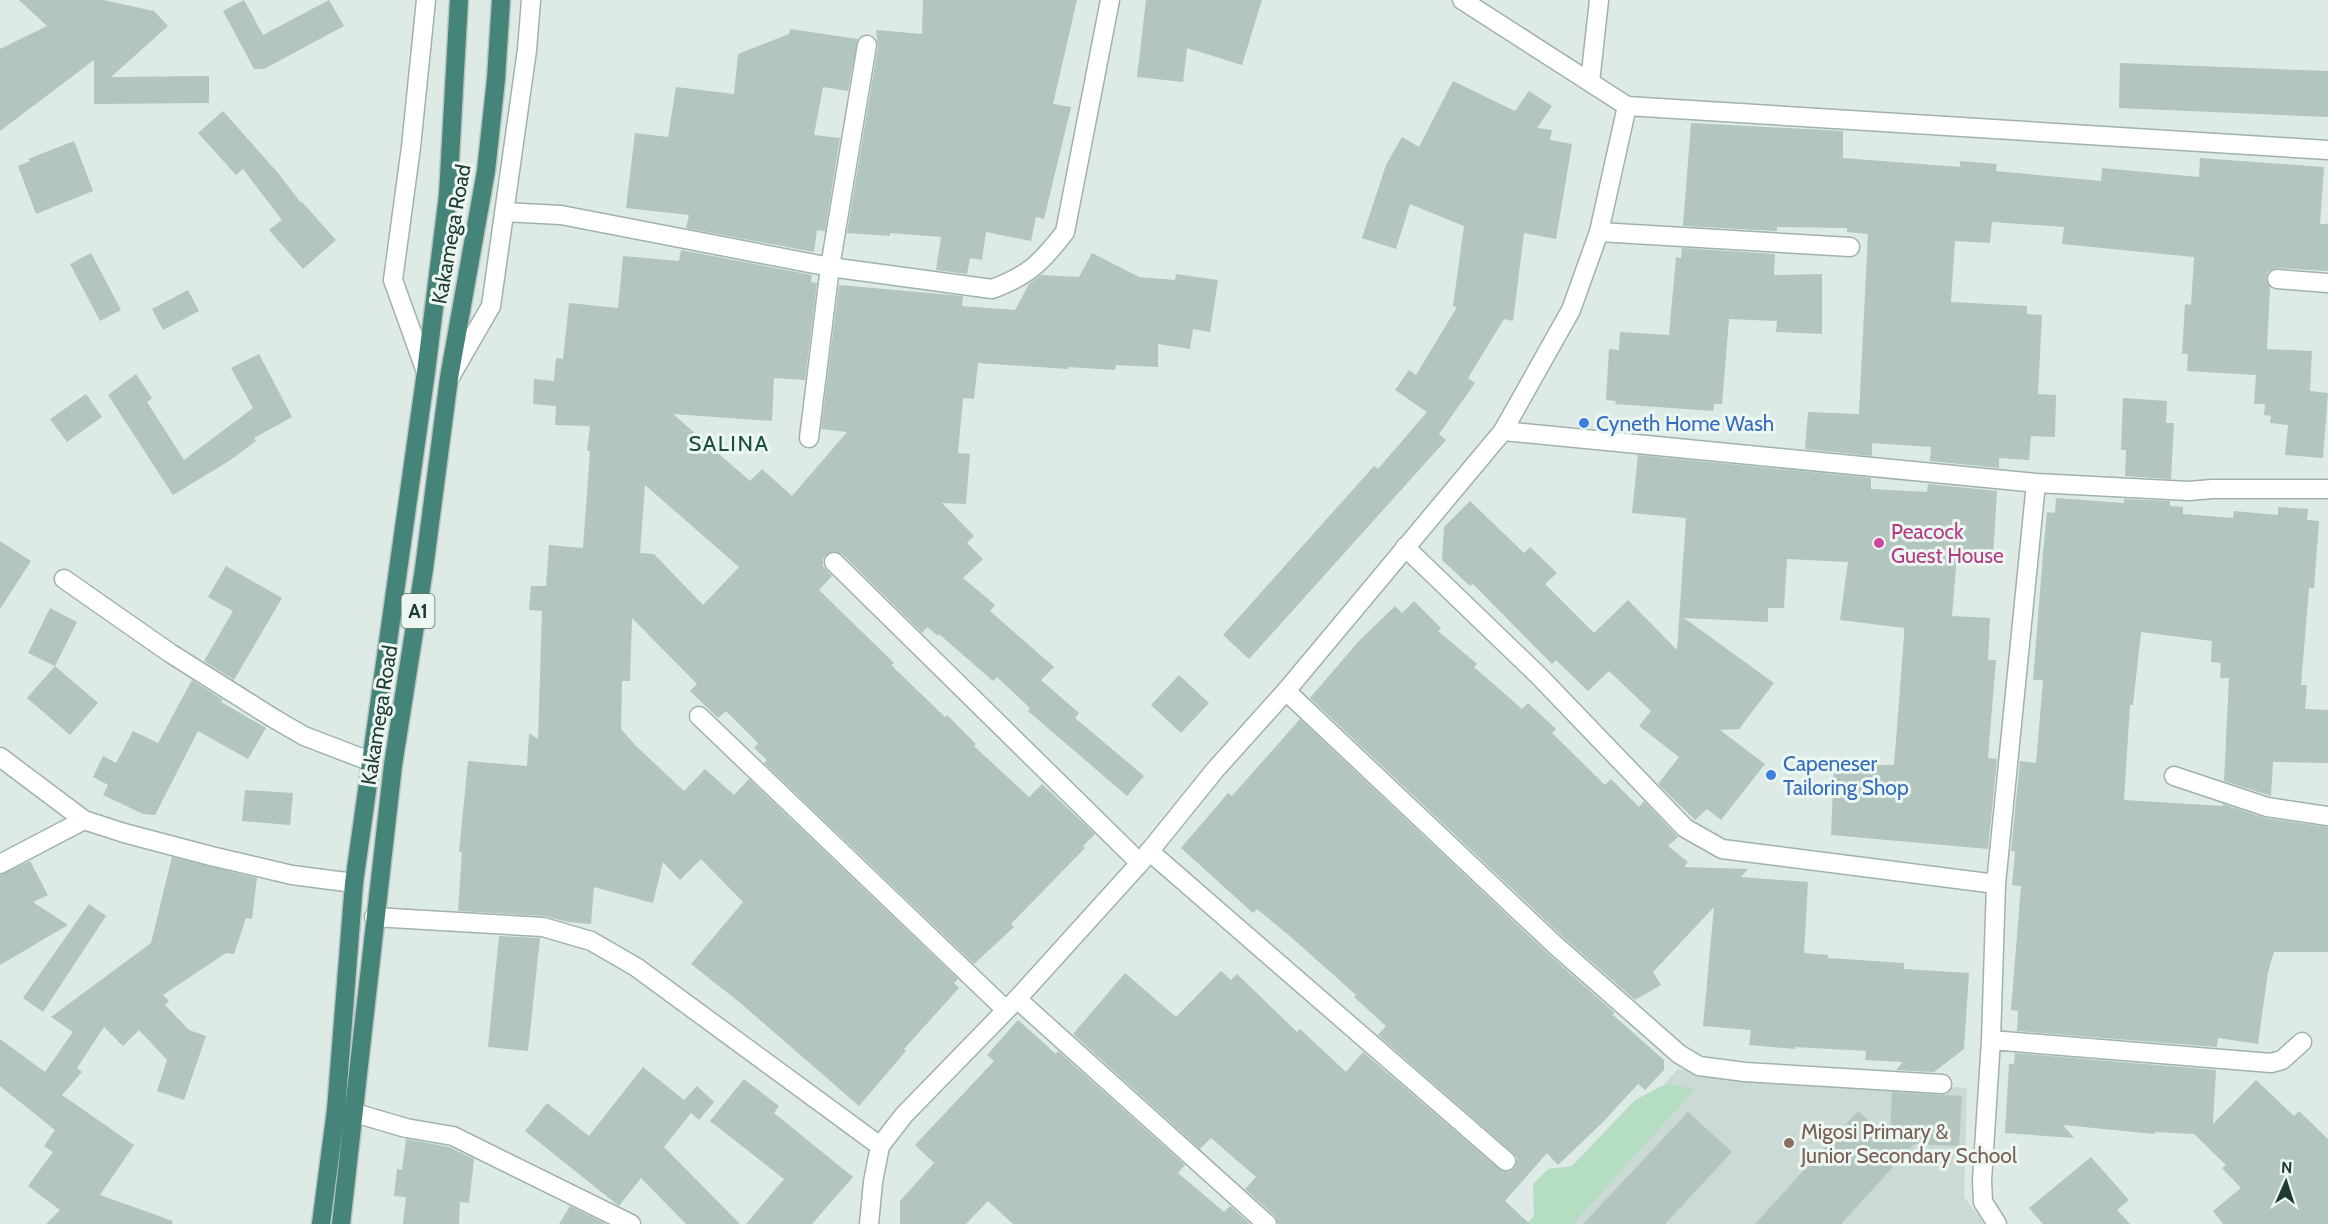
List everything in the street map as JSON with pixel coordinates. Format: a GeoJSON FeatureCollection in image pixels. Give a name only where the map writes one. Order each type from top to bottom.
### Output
{"type":"FeatureCollection","features":[{"type":"Feature","properties":{"kind":"highway","name":"Kakamega Road"},"geometry":{"type":"LineString","coordinates":[[321,1224],[336,1110],[354,883],[426,372],[448,195],[459,0]]}},
{"type":"Feature","properties":{"kind":"highway","name":"Kakamega Road"},"geometry":{"type":"LineString","coordinates":[[341,1224],[393,765],[424,569],[449,378],[486,171],[496,79],[501,0]]}},
{"type":"Feature","properties":{"kind":"street"},"geometry":{"type":"LineString","coordinates":[[426,0],[411,147],[393,280],[426,372]]}},
{"type":"Feature","properties":{"kind":"street"},"geometry":{"type":"LineString","coordinates":[[449,378],[491,306],[531,0]]}},
{"type":"Feature","properties":{"kind":"street"},"geometry":{"type":"LineString","coordinates":[[505,212],[561,215],[830,267],[992,289],[1015,281],[1045,259],[1065,232],[1110,0]]}},
{"type":"Feature","properties":{"kind":"street"},"geometry":{"type":"LineString","coordinates":[[1461,0],[1627,106],[2328,150]]}},
{"type":"Feature","properties":{"kind":"street"},"geometry":{"type":"LineString","coordinates":[[1590,82],[1599,0]]}},
{"type":"Feature","properties":{"kind":"street"},"geometry":{"type":"LineString","coordinates":[[809,438],[830,267],[867,45]]}},
{"type":"Feature","properties":{"kind":"street"},"geometry":{"type":"LineString","coordinates":[[869,1224],[873,1182],[880,1146],[904,1115],[1012,1004],[1145,857],[1215,770],[1286,691],[1503,431],[1571,310],[1599,232],[1627,106]]}},
{"type":"Feature","properties":{"kind":"street"},"geometry":{"type":"LineString","coordinates":[[1599,232],[1850,248]]}},
{"type":"Feature","properties":{"kind":"street"},"geometry":{"type":"LineString","coordinates":[[2277,279],[2328,283]]}},
{"type":"Feature","properties":{"kind":"street"},"geometry":{"type":"LineString","coordinates":[[1503,431],[2036,483],[2189,490],[2328,489]]}},
{"type":"Feature","properties":{"kind":"street"},"geometry":{"type":"LineString","coordinates":[[1997,1224],[1983,1202],[1982,1181],[1996,884],[2036,483]]}},
{"type":"Feature","properties":{"kind":"street"},"geometry":{"type":"LineString","coordinates":[[1405,547],[1539,676],[1684,828],[1722,849],[1996,884]]}},
{"type":"Feature","properties":{"kind":"street"},"geometry":{"type":"LineString","coordinates":[[834,562],[1145,857],[1506,1161]]}},
{"type":"Feature","properties":{"kind":"street"},"geometry":{"type":"LineString","coordinates":[[64,579],[170,653],[273,718],[304,736],[372,762]]}},
{"type":"Feature","properties":{"kind":"street"},"geometry":{"type":"LineString","coordinates":[[1286,691],[1554,944],[1679,1054],[1699,1066],[1746,1072],[1942,1084]]}},
{"type":"Feature","properties":{"kind":"street"},"geometry":{"type":"LineString","coordinates":[[699,716],[1012,1004],[1267,1224]]}},
{"type":"Feature","properties":{"kind":"street"},"geometry":{"type":"LineString","coordinates":[[0,757],[84,820],[211,856],[292,874],[354,883]]}},
{"type":"Feature","properties":{"kind":"street"},"geometry":{"type":"LineString","coordinates":[[2174,776],[2267,807],[2328,816]]}},
{"type":"Feature","properties":{"kind":"street"},"geometry":{"type":"LineString","coordinates":[[0,864],[84,820]]}},
{"type":"Feature","properties":{"kind":"street"},"geometry":{"type":"LineString","coordinates":[[374,917],[543,927],[591,940],[636,967],[880,1146]]}},
{"type":"Feature","properties":{"kind":"street"},"geometry":{"type":"LineString","coordinates":[[1990,1040],[2271,1064],[2282,1060],[2302,1042]]}},
{"type":"Feature","properties":{"kind":"street"},"geometry":{"type":"LineString","coordinates":[[355,1113],[406,1128],[453,1136],[631,1224]]}},
{"type":"Feature","properties":{"kind":"shaded area","name":"Migosi Primary & Junior Secondary School"},"geometry":{"type":"Polygon","coordinates":[[[1678,1069],[1967,1088],[1964,1197],[1985,1224],[1539,1224],[1678,1069]]]}},
{"type":"Feature","properties":{"kind":"green space"},"geometry":{"type":"Polygon","coordinates":[[[1666,1084],[1695,1089],[1573,1224],[1527,1224],[1534,1216],[1533,1184],[1548,1169],[1572,1166],[1635,1100],[1666,1084]]]}},
{"type":"Feature","properties":{"kind":"building"},"geometry":{"type":"Polygon","coordinates":[[[19,0],[103,0],[154,11],[168,26],[111,77],[209,76],[209,103],[94,104],[94,60],[0,131],[0,49],[47,26],[19,0]]]}},
{"type":"Feature","properties":{"kind":"building"},"geometry":{"type":"Polygon","coordinates":[[[244,0],[263,35],[329,0],[344,26],[264,69],[254,69],[223,11],[244,0]]]}},
{"type":"Feature","properties":{"kind":"building"},"geometry":{"type":"Polygon","coordinates":[[[923,0],[1077,0],[1053,104],[1071,107],[1044,219],[1036,217],[1031,241],[986,232],[982,260],[970,258],[967,274],[936,270],[941,237],[890,233],[890,236],[847,233],[878,47],[876,30],[922,34],[923,0]]]}},
{"type":"Feature","properties":{"kind":"building"},"geometry":{"type":"Polygon","coordinates":[[[1146,0],[1262,0],[1242,65],[1187,48],[1183,82],[1137,77],[1146,0]]]}},
{"type":"Feature","properties":{"kind":"building"},"geometry":{"type":"Polygon","coordinates":[[[790,29],[858,39],[848,91],[823,87],[814,135],[840,138],[825,231],[817,230],[814,252],[686,228],[689,215],[626,208],[635,133],[668,137],[676,87],[734,94],[738,54],[789,34],[790,29]]]}},
{"type":"Feature","properties":{"kind":"building"},"geometry":{"type":"Polygon","coordinates":[[[2120,63],[2328,71],[2328,117],[2119,108],[2120,63]]]}},
{"type":"Feature","properties":{"kind":"building"},"geometry":{"type":"Polygon","coordinates":[[[1453,81],[1515,111],[1529,91],[1552,106],[1537,128],[1552,130],[1550,140],[1572,144],[1556,239],[1524,233],[1513,321],[1504,319],[1468,378],[1475,383],[1439,434],[1446,440],[1249,659],[1223,635],[1374,466],[1378,469],[1427,412],[1395,390],[1409,370],[1416,375],[1457,307],[1453,306],[1464,226],[1410,204],[1396,249],[1362,238],[1386,165],[1402,137],[1419,147],[1453,81]]]}},
{"type":"Feature","properties":{"kind":"building"},"geometry":{"type":"Polygon","coordinates":[[[223,111],[278,173],[301,203],[336,240],[303,269],[269,230],[282,220],[243,169],[236,175],[198,133],[223,111]]]}},
{"type":"Feature","properties":{"kind":"building"},"geometry":{"type":"Polygon","coordinates":[[[1691,123],[1843,131],[1843,158],[1960,167],[1960,161],[1997,164],[1996,171],[2101,181],[2102,168],[2199,177],[2200,158],[2324,167],[2320,224],[2328,224],[2328,271],[2277,268],[2268,272],[2266,279],[2270,288],[2267,349],[2312,351],[2310,391],[2328,393],[2323,458],[2285,455],[2288,425],[2270,423],[2271,416],[2264,415],[2265,404],[2254,404],[2256,375],[2187,371],[2188,354],[2182,354],[2185,304],[2191,305],[2194,257],[2062,244],[2064,227],[1992,222],[1990,243],[1955,241],[1951,302],[2027,306],[2027,314],[2042,315],[2038,394],[2056,395],[2055,437],[2031,436],[2029,460],[1999,458],[1999,468],[1930,461],[1931,447],[1872,443],[1872,456],[1805,449],[1808,412],[1859,414],[1868,234],[1847,232],[1847,228],[1777,227],[1777,231],[1683,226],[1691,123]]]}},
{"type":"Feature","properties":{"kind":"building"},"geometry":{"type":"Polygon","coordinates":[[[74,141],[93,191],[36,214],[18,166],[30,161],[28,159],[74,141]]]}},
{"type":"Feature","properties":{"kind":"building"},"geometry":{"type":"Polygon","coordinates":[[[1682,248],[1775,254],[1774,275],[1822,274],[1822,334],[1776,332],[1777,321],[1729,319],[1722,404],[1714,404],[1713,411],[1615,404],[1616,401],[1606,400],[1609,349],[1619,350],[1620,332],[1669,335],[1676,257],[1681,258],[1682,248]]]}},
{"type":"Feature","properties":{"kind":"building"},"geometry":{"type":"Polygon","coordinates":[[[681,250],[812,275],[811,282],[817,283],[805,380],[774,378],[772,421],[673,414],[750,481],[762,469],[792,496],[847,432],[821,429],[839,285],[963,296],[962,306],[1015,310],[1029,284],[1041,275],[1079,277],[1092,253],[1139,277],[1175,280],[1176,274],[1218,280],[1210,332],[1193,329],[1190,349],[1158,344],[1158,367],[1116,365],[1115,370],[1068,367],[1068,369],[978,363],[974,399],[963,398],[958,453],[970,454],[966,504],[942,503],[974,536],[967,543],[983,559],[963,578],[995,605],[990,611],[1054,667],[1041,680],[1079,713],[1075,718],[1144,776],[1127,796],[1028,711],[1030,708],[997,677],[993,681],[939,634],[938,636],[927,627],[922,633],[842,554],[832,551],[823,559],[823,566],[832,576],[819,590],[894,663],[891,665],[945,717],[947,715],[976,744],[974,746],[1029,797],[1042,784],[1095,834],[1083,846],[1085,848],[1011,924],[1014,927],[974,964],[764,763],[767,760],[754,748],[758,743],[726,711],[718,718],[690,691],[697,684],[632,618],[630,681],[622,681],[621,729],[636,746],[684,791],[705,769],[734,795],[749,779],[958,979],[954,983],[959,988],[904,1049],[906,1051],[859,1106],[738,1001],[691,964],[743,902],[701,859],[680,880],[663,862],[653,903],[594,887],[591,924],[568,922],[544,916],[458,911],[462,852],[459,852],[468,761],[527,766],[529,733],[538,739],[542,611],[529,610],[531,586],[546,586],[549,545],[583,548],[590,426],[555,425],[556,406],[533,404],[534,379],[554,381],[556,358],[563,359],[569,303],[618,308],[623,256],[679,261],[681,250]],[[645,485],[640,553],[654,554],[703,605],[739,567],[645,485]]]}},
{"type":"Feature","properties":{"kind":"building"},"geometry":{"type":"Polygon","coordinates":[[[91,253],[121,310],[100,321],[70,264],[91,253]]]}},
{"type":"Feature","properties":{"kind":"building"},"geometry":{"type":"Polygon","coordinates":[[[188,290],[199,311],[163,330],[152,309],[188,290]]]}},
{"type":"Feature","properties":{"kind":"building"},"geometry":{"type":"Polygon","coordinates":[[[259,354],[292,417],[254,438],[256,441],[229,461],[173,495],[108,395],[136,374],[152,398],[147,402],[184,460],[253,408],[231,368],[259,354]]]}},
{"type":"Feature","properties":{"kind":"building"},"geometry":{"type":"Polygon","coordinates":[[[86,394],[102,417],[67,442],[50,419],[86,394]]]}},
{"type":"Feature","properties":{"kind":"building"},"geometry":{"type":"Polygon","coordinates":[[[2123,398],[2167,401],[2166,423],[2174,423],[2171,479],[2125,476],[2126,450],[2121,450],[2123,398]]]}},
{"type":"Feature","properties":{"kind":"building"},"geometry":{"type":"Polygon","coordinates":[[[1638,455],[1871,478],[1871,489],[1927,492],[1928,484],[1997,491],[1993,557],[1957,555],[1952,616],[1990,618],[1988,660],[1996,660],[1988,758],[1997,759],[1988,849],[1831,835],[1834,764],[1894,765],[1904,637],[1904,628],[1840,620],[1848,562],[1787,559],[1784,608],[1768,608],[1768,622],[1684,618],[1774,683],[1739,729],[1720,730],[1765,764],[1721,820],[1707,809],[1695,820],[1658,784],[1679,757],[1639,726],[1651,711],[1609,671],[1588,691],[1556,660],[1552,664],[1473,584],[1470,586],[1442,560],[1444,527],[1470,501],[1524,553],[1530,547],[1557,573],[1545,584],[1594,633],[1628,600],[1677,650],[1686,518],[1632,513],[1638,455]]]}},
{"type":"Feature","properties":{"kind":"building"},"geometry":{"type":"Polygon","coordinates":[[[2056,498],[2124,503],[2124,499],[2170,501],[2170,506],[2183,507],[2183,514],[2233,518],[2234,511],[2278,515],[2278,507],[2308,509],[2307,520],[2319,521],[2314,588],[2309,588],[2301,685],[2307,685],[2305,709],[2328,710],[2328,763],[2273,762],[2271,796],[2224,781],[2229,678],[2220,678],[2221,663],[2211,662],[2212,641],[2141,632],[2133,705],[2130,705],[2124,800],[2223,806],[2223,804],[2265,818],[2328,827],[2328,952],[2274,952],[2268,972],[2258,1044],[2218,1038],[2217,1047],[2017,1031],[2018,1011],[2011,1010],[2021,886],[2012,885],[2015,851],[2011,851],[2020,761],[2036,763],[2043,680],[2033,680],[2047,512],[2055,513],[2056,498]]]}},
{"type":"Feature","properties":{"kind":"building"},"geometry":{"type":"Polygon","coordinates":[[[0,541],[31,561],[0,609],[0,541]]]}},
{"type":"Feature","properties":{"kind":"building"},"geometry":{"type":"Polygon","coordinates":[[[226,566],[282,598],[234,680],[204,661],[233,611],[208,597],[226,566]]]}},
{"type":"Feature","properties":{"kind":"building"},"geometry":{"type":"Polygon","coordinates":[[[1414,601],[1441,628],[1438,631],[1477,664],[1474,667],[1522,709],[1528,703],[1556,729],[1552,733],[1605,785],[1611,779],[1639,807],[1644,801],[1678,837],[1668,846],[1688,862],[1684,867],[1748,869],[1741,877],[1808,882],[1804,953],[1828,955],[1828,958],[1904,963],[1904,969],[1969,973],[1964,1049],[1934,1072],[1896,1070],[1903,1062],[1865,1060],[1866,1051],[1749,1045],[1751,1030],[1703,1026],[1714,907],[1653,972],[1661,985],[1635,1000],[1562,936],[1310,698],[1358,642],[1395,606],[1402,613],[1414,601]]]}},
{"type":"Feature","properties":{"kind":"building"},"geometry":{"type":"Polygon","coordinates":[[[50,608],[77,622],[55,666],[28,653],[50,608]]]}},
{"type":"Feature","properties":{"kind":"building"},"geometry":{"type":"Polygon","coordinates":[[[55,666],[98,703],[70,735],[27,698],[55,666]]]}},
{"type":"Feature","properties":{"kind":"building"},"geometry":{"type":"Polygon","coordinates":[[[1179,675],[1209,703],[1181,733],[1151,705],[1179,675]]]}},
{"type":"Feature","properties":{"kind":"building"},"geometry":{"type":"Polygon","coordinates":[[[192,680],[223,700],[221,702],[266,728],[248,759],[198,731],[155,815],[143,814],[103,795],[108,785],[93,777],[103,756],[116,763],[133,731],[158,743],[192,680]]]}},
{"type":"Feature","properties":{"kind":"building"},"geometry":{"type":"Polygon","coordinates":[[[1300,719],[1546,952],[1615,1013],[1612,1014],[1664,1060],[1664,1070],[1645,1090],[1638,1084],[1603,1122],[1558,1165],[1547,1153],[1505,1201],[1530,1224],[1278,1224],[1275,1216],[1245,1189],[1256,1177],[1211,1138],[1200,1149],[1073,1034],[1125,973],[1176,1017],[1221,971],[1231,980],[1237,974],[1297,1032],[1300,1029],[1346,1072],[1363,1052],[1499,1169],[1509,1172],[1515,1168],[1517,1158],[1513,1153],[1378,1035],[1386,1026],[1354,997],[1356,995],[1257,909],[1253,913],[1181,848],[1228,793],[1232,796],[1300,719]]]}},
{"type":"Feature","properties":{"kind":"building"},"geometry":{"type":"Polygon","coordinates":[[[245,790],[293,793],[290,825],[242,821],[245,790]]]}},
{"type":"Feature","properties":{"kind":"building"},"geometry":{"type":"Polygon","coordinates":[[[172,857],[257,878],[252,919],[246,918],[234,954],[226,953],[163,995],[169,1001],[165,1005],[189,1030],[206,1036],[184,1100],[157,1091],[167,1060],[139,1030],[123,1046],[104,1027],[77,1068],[82,1072],[62,1095],[134,1145],[100,1195],[173,1221],[172,1224],[46,1224],[60,1210],[28,1186],[53,1152],[44,1146],[55,1130],[0,1086],[0,1039],[45,1072],[73,1032],[51,1017],[151,943],[172,857]]]}},
{"type":"Feature","properties":{"kind":"building"},"geometry":{"type":"Polygon","coordinates":[[[30,861],[48,895],[33,902],[68,925],[0,965],[0,875],[30,861]]]}},
{"type":"Feature","properties":{"kind":"building"},"geometry":{"type":"Polygon","coordinates":[[[89,904],[106,916],[43,1012],[23,998],[89,904]]]}},
{"type":"Feature","properties":{"kind":"building"},"geometry":{"type":"Polygon","coordinates":[[[499,936],[540,938],[528,1051],[488,1047],[499,936]]]}},
{"type":"Feature","properties":{"kind":"building"},"geometry":{"type":"Polygon","coordinates":[[[1018,1020],[1056,1054],[1058,1051],[1185,1165],[1178,1173],[1224,1212],[1230,1206],[1250,1224],[1013,1224],[988,1201],[966,1224],[900,1224],[900,1201],[934,1163],[915,1145],[994,1061],[987,1055],[1018,1020]]]}},
{"type":"Feature","properties":{"kind":"building"},"geometry":{"type":"Polygon","coordinates":[[[2015,1053],[2216,1070],[2213,1124],[2256,1080],[2294,1116],[2299,1111],[2328,1139],[2328,1224],[2223,1224],[2213,1211],[2241,1188],[2222,1168],[2226,1165],[2194,1134],[2155,1132],[2155,1134],[2063,1125],[2074,1138],[2005,1133],[2009,1064],[2014,1064],[2015,1053]]]}},
{"type":"Feature","properties":{"kind":"building"},"geometry":{"type":"Polygon","coordinates":[[[643,1067],[684,1100],[697,1086],[714,1102],[699,1120],[691,1113],[664,1147],[740,1224],[686,1224],[641,1178],[619,1206],[525,1131],[547,1103],[589,1136],[643,1067]]]}},
{"type":"Feature","properties":{"kind":"building"},"geometry":{"type":"Polygon","coordinates":[[[744,1079],[779,1106],[774,1113],[853,1177],[812,1224],[746,1224],[784,1179],[710,1121],[744,1079]]]}},
{"type":"Feature","properties":{"kind":"building"},"geometry":{"type":"Polygon","coordinates":[[[1892,1092],[1962,1096],[1959,1146],[1914,1144],[1841,1224],[1755,1224],[1858,1111],[1890,1140],[1892,1092]]]}},
{"type":"Feature","properties":{"kind":"building"},"geometry":{"type":"Polygon","coordinates":[[[1688,1112],[1732,1152],[1665,1224],[1583,1224],[1688,1112]]]}},
{"type":"Feature","properties":{"kind":"building"},"geometry":{"type":"Polygon","coordinates":[[[406,1139],[449,1147],[474,1159],[469,1203],[460,1202],[459,1224],[403,1224],[406,1197],[394,1196],[397,1169],[402,1170],[406,1139]]]}},
{"type":"Feature","properties":{"kind":"building"},"geometry":{"type":"Polygon","coordinates":[[[2091,1157],[2129,1200],[2117,1210],[2130,1224],[2043,1224],[2029,1208],[2091,1157]]]}},
{"type":"Feature","properties":{"kind":"building"},"geometry":{"type":"Polygon","coordinates":[[[570,1206],[606,1224],[559,1224],[570,1206]]]}},
{"type":"Feature","properties":{"kind":"place","name":"Cyneth Home Wash"},"geometry":{"type":"Point","coordinates":[1584,423]}},
{"type":"Feature","properties":{"kind":"place","name":"Peacock Guest House"},"geometry":{"type":"Point","coordinates":[1879,543]}},
{"type":"Feature","properties":{"kind":"place","name":"Capeneser Tailoring Shop"},"geometry":{"type":"Point","coordinates":[1771,775]}},
{"type":"Feature","properties":{"kind":"place","name":"Migosi Primary & Junior Secondary School"},"geometry":{"type":"Point","coordinates":[1789,1143]}},
{"type":"Feature","properties":{"kind":"district","name":"SALINA"},"geometry":{"type":"Point","coordinates":[729,443]}}]}
